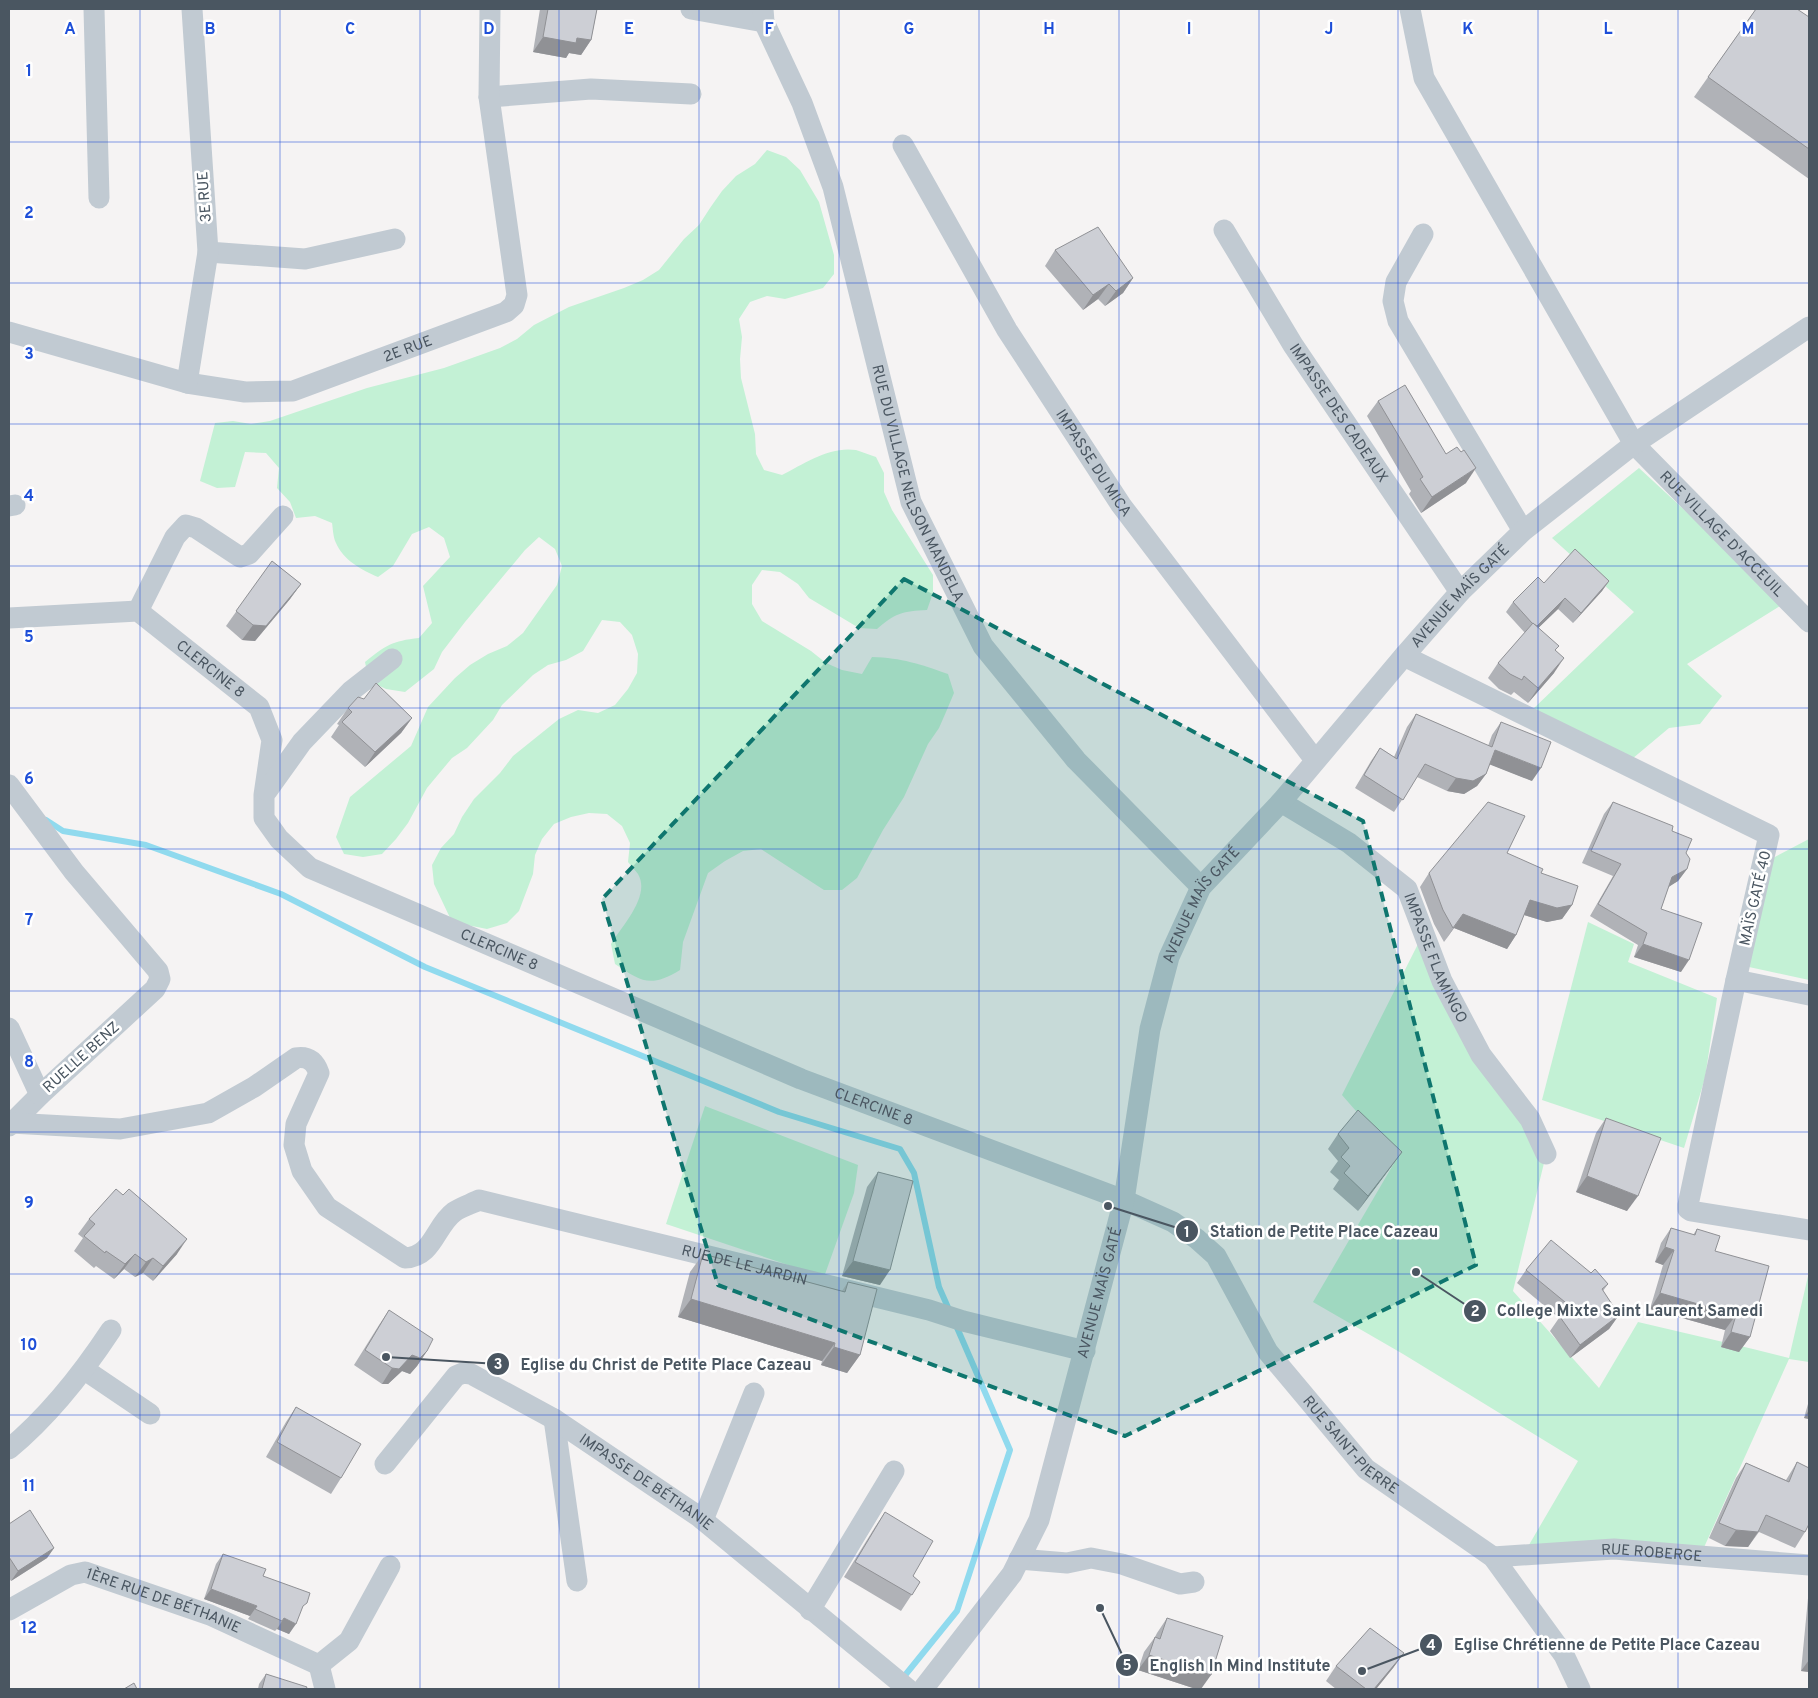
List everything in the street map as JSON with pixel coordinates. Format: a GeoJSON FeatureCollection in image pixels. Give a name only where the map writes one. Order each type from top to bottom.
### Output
{"type":"FeatureCollection","features":[{"type":"Feature","properties":{"kind":"street"},"geometry":{"type":"LineString","coordinates":[[94,9],[99,198]]}},
{"type":"Feature","properties":{"kind":"street","name":"3E RUE"},"geometry":{"type":"LineString","coordinates":[[187,383],[208,252],[192,9]]}},
{"type":"Feature","properties":{"kind":"street","name":"2E RUE"},"geometry":{"type":"LineString","coordinates":[[9,332],[187,383],[245,392],[293,390],[506,312],[514,305],[517,295],[489,97],[490,9]]}},
{"type":"Feature","properties":{"kind":"street"},"geometry":{"type":"LineString","coordinates":[[690,9],[764,16]]}},
{"type":"Feature","properties":{"kind":"street","name":"RUE VILLAGE D'ACCEUIL"},"geometry":{"type":"LineString","coordinates":[[1410,9],[1424,78],[1634,444],[1809,622]]}},
{"type":"Feature","properties":{"kind":"street","name":"RUE DU VILLAGE NELSON MANDELA"},"geometry":{"type":"LineString","coordinates":[[764,16],[802,103],[833,187],[911,502],[983,646],[1076,760],[1201,887]]}},
{"type":"Feature","properties":{"kind":"street"},"geometry":{"type":"LineString","coordinates":[[489,97],[591,89],[691,94]]}},
{"type":"Feature","properties":{"kind":"street","name":"IMPASSE DU MICA"},"geometry":{"type":"LineString","coordinates":[[903,145],[1007,330],[1121,505],[1315,760]]}},
{"type":"Feature","properties":{"kind":"street","name":"IMPASSE DES CADEAUX"},"geometry":{"type":"LineString","coordinates":[[1224,230],[1293,345],[1460,592]]}},
{"type":"Feature","properties":{"kind":"street"},"geometry":{"type":"LineString","coordinates":[[1422,234],[1396,282],[1393,301],[1398,320],[1523,531]]}},
{"type":"Feature","properties":{"kind":"street"},"geometry":{"type":"LineString","coordinates":[[208,252],[305,259],[394,239]]}},
{"type":"Feature","properties":{"kind":"street","name":"AVENUE MAÏS GATÉ"},"geometry":{"type":"LineString","coordinates":[[923,1689],[1012,1574],[1039,1520],[1124,1200],[1150,1029],[1169,957],[1201,887],[1281,802],[1460,592],[1523,531],[1634,444],[1809,328]]}},
{"type":"Feature","properties":{"kind":"street"},"geometry":{"type":"LineString","coordinates":[[9,618],[138,611],[174,537],[186,525],[196,528],[240,557],[249,554],[283,516]]}},
{"type":"Feature","properties":{"kind":"street","name":"CLERCINE 8"},"geometry":{"type":"LineString","coordinates":[[138,611],[259,707],[272,740],[264,796],[264,818],[279,839],[310,868],[801,1079],[1124,1200]]}},
{"type":"Feature","properties":{"kind":"street","name":"MAÏS GATÉ 40"},"geometry":{"type":"LineString","coordinates":[[1404,656],[1769,835],[1736,980],[1688,1209],[1809,1230]]}},
{"type":"Feature","properties":{"kind":"street"},"geometry":{"type":"LineString","coordinates":[[264,796],[302,742],[351,691],[392,659]]}},
{"type":"Feature","properties":{"kind":"street","name":"RUELLE BENZ"},"geometry":{"type":"LineString","coordinates":[[9,786],[74,872],[158,971],[160,979],[155,989],[10,1125]]}},
{"type":"Feature","properties":{"kind":"street","name":"IMPASSE FLAMINGO"},"geometry":{"type":"LineString","coordinates":[[1281,802],[1349,843],[1407,889],[1442,981],[1481,1055],[1530,1119],[1546,1154]]}},
{"type":"Feature","properties":{"kind":"street"},"geometry":{"type":"LineString","coordinates":[[1736,980],[1809,995]]}},
{"type":"Feature","properties":{"kind":"street"},"geometry":{"type":"LineString","coordinates":[[9,1028],[40,1095]]}},
{"type":"Feature","properties":{"kind":"street","name":"RUE DE LE JARDIN"},"geometry":{"type":"LineString","coordinates":[[10,1125],[120,1129],[208,1112],[254,1087],[296,1058],[302,1057],[316,1064],[319,1073],[296,1124],[294,1145],[302,1171],[327,1206],[405,1258],[414,1258],[422,1253],[453,1212],[478,1200],[928,1310],[962,1321],[1085,1351]]}},
{"type":"Feature","properties":{"kind":"street","name":"RUE SAINT-PIERRE"},"geometry":{"type":"LineString","coordinates":[[1124,1200],[1173,1222],[1197,1239],[1216,1256],[1268,1352],[1366,1469],[1493,1557],[1564,1655],[1580,1689]]}},
{"type":"Feature","properties":{"kind":"street"},"geometry":{"type":"LineString","coordinates":[[9,1449],[30,1431],[85,1370],[111,1330]]}},
{"type":"Feature","properties":{"kind":"street"},"geometry":{"type":"LineString","coordinates":[[85,1370],[150,1414]]}},
{"type":"Feature","properties":{"kind":"street","name":"IMPASSE DE BÉTHANIE"},"geometry":{"type":"LineString","coordinates":[[385,1464],[456,1376],[463,1373],[471,1374],[554,1420],[703,1520],[908,1689]]}},
{"type":"Feature","properties":{"kind":"street"},"geometry":{"type":"LineString","coordinates":[[703,1520],[754,1393]]}},
{"type":"Feature","properties":{"kind":"street"},"geometry":{"type":"LineString","coordinates":[[554,1420],[577,1581]]}},
{"type":"Feature","properties":{"kind":"street"},"geometry":{"type":"LineString","coordinates":[[810,1610],[894,1470]]}},
{"type":"Feature","properties":{"kind":"street","name":"RUE ROBERGE"},"geometry":{"type":"LineString","coordinates":[[1493,1557],[1614,1550],[1809,1565]]}},
{"type":"Feature","properties":{"kind":"street"},"geometry":{"type":"LineString","coordinates":[[1019,1560],[1067,1562],[1092,1558],[1122,1564],[1180,1584],[1194,1582]]}},
{"type":"Feature","properties":{"kind":"street"},"geometry":{"type":"LineString","coordinates":[[325,1689],[319,1665],[350,1641],[390,1566]]}},
{"type":"Feature","properties":{"kind":"street","name":"1ÈRE RUE DE BÉTHANIE"},"geometry":{"type":"LineString","coordinates":[[9,1610],[71,1575],[85,1572],[210,1615],[319,1665]]}},
{"type":"Feature","properties":{"kind":"highlighted area"},"geometry":{"type":"Polygon","coordinates":[[[904,579],[1363,821],[1476,1265],[1125,1436],[718,1285],[602,899],[904,579]]]}},
{"type":"Feature","properties":{"kind":"green space"},"geometry":{"type":"Polygon","coordinates":[[[767,150],[786,157],[800,170],[819,202],[834,255],[834,274],[823,288],[785,299],[767,296],[750,302],[739,319],[742,337],[741,378],[755,434],[756,454],[764,470],[782,475],[818,456],[846,449],[856,450],[876,457],[884,473],[884,492],[892,510],[933,575],[933,593],[927,610],[900,614],[889,619],[877,629],[859,628],[809,598],[798,584],[780,572],[762,570],[752,585],[752,604],[762,621],[811,651],[826,663],[842,670],[862,674],[872,657],[911,662],[948,674],[954,693],[939,728],[928,744],[904,797],[883,830],[857,878],[842,890],[824,890],[761,849],[743,851],[708,873],[683,942],[680,970],[670,976],[653,981],[640,979],[615,964],[611,944],[634,910],[641,892],[641,883],[638,874],[628,862],[630,843],[622,826],[607,814],[589,813],[571,817],[554,824],[542,839],[535,855],[533,874],[519,911],[507,923],[487,929],[452,922],[434,884],[432,865],[441,848],[454,834],[474,799],[500,773],[513,756],[559,719],[578,710],[598,713],[615,705],[628,689],[637,673],[638,654],[632,635],[620,622],[602,620],[583,651],[566,660],[548,665],[533,675],[502,705],[493,720],[467,748],[452,758],[427,788],[408,823],[382,854],[363,857],[344,854],[336,837],[350,797],[411,746],[428,707],[470,665],[488,654],[507,646],[523,633],[557,585],[562,566],[555,549],[539,537],[525,550],[465,622],[442,652],[434,669],[405,692],[386,689],[369,681],[365,662],[390,645],[419,638],[432,623],[423,586],[450,557],[444,538],[429,527],[412,534],[393,566],[378,577],[360,568],[343,554],[335,541],[332,523],[315,516],[296,518],[290,502],[277,488],[279,468],[266,453],[245,452],[235,487],[217,488],[200,481],[215,423],[233,421],[251,424],[270,421],[367,388],[444,368],[500,348],[517,339],[534,325],[569,307],[643,280],[659,270],[684,239],[699,225],[722,191],[736,176],[755,164],[767,150]]]}},
{"type":"Feature","properties":{"kind":"green space"},"geometry":{"type":"Polygon","coordinates":[[[1639,468],[1785,603],[1687,664],[1722,696],[1700,724],[1669,728],[1632,759],[1532,710],[1634,612],[1552,538],[1639,468]]]}},
{"type":"Feature","properties":{"kind":"green space"},"geometry":{"type":"Polygon","coordinates":[[[1809,839],[1809,980],[1749,967],[1771,859],[1809,839]]]}},
{"type":"Feature","properties":{"kind":"green space"},"geometry":{"type":"Polygon","coordinates":[[[1588,922],[1634,944],[1628,962],[1717,998],[1705,1078],[1684,1148],[1542,1100],[1588,922]]]}},
{"type":"Feature","properties":{"kind":"green space"},"geometry":{"type":"Polygon","coordinates":[[[1420,940],[1528,1122],[1544,1163],[1513,1291],[1599,1388],[1638,1322],[1789,1358],[1809,1272],[1809,1362],[1789,1359],[1701,1554],[1526,1550],[1578,1461],[1403,1354],[1313,1302],[1397,1158],[1342,1095],[1420,940]]]}},
{"type":"Feature","properties":{"kind":"green space"},"geometry":{"type":"Polygon","coordinates":[[[705,1106],[858,1165],[854,1193],[824,1277],[666,1224],[705,1106]]]}},
{"type":"Feature","properties":{"kind":"building"},"geometry":{"type":"Polygon","coordinates":[[[548,9],[597,9],[591,40],[577,38],[576,43],[543,37],[548,9]]]}},
{"type":"Feature","properties":{"kind":"building"},"geometry":{"type":"Polygon","coordinates":[[[1756,9],[1797,9],[1809,17],[1809,149],[1708,77],[1756,9]]]}},
{"type":"Feature","properties":{"kind":"building"},"geometry":{"type":"Polygon","coordinates":[[[1098,227],[1133,278],[1116,291],[1109,284],[1093,295],[1055,250],[1098,227]]]}},
{"type":"Feature","properties":{"kind":"building"},"geometry":{"type":"Polygon","coordinates":[[[1405,385],[1446,454],[1457,447],[1461,452],[1464,450],[1476,468],[1432,497],[1420,479],[1423,477],[1378,401],[1405,385]]]}},
{"type":"Feature","properties":{"kind":"building"},"geometry":{"type":"Polygon","coordinates":[[[1575,549],[1609,581],[1581,613],[1565,598],[1537,626],[1513,602],[1538,577],[1544,583],[1575,549]]]}},
{"type":"Feature","properties":{"kind":"building"},"geometry":{"type":"Polygon","coordinates":[[[272,561],[301,584],[266,626],[253,625],[236,611],[272,561]]]}},
{"type":"Feature","properties":{"kind":"building"},"geometry":{"type":"Polygon","coordinates":[[[1533,623],[1559,646],[1555,650],[1564,658],[1538,688],[1524,676],[1522,680],[1510,674],[1498,663],[1533,623]]]}},
{"type":"Feature","properties":{"kind":"building"},"geometry":{"type":"Polygon","coordinates":[[[376,683],[412,718],[375,752],[342,722],[352,712],[348,708],[358,697],[364,699],[376,683]]]}},
{"type":"Feature","properties":{"kind":"building"},"geometry":{"type":"Polygon","coordinates":[[[1416,714],[1492,747],[1501,722],[1551,742],[1541,768],[1495,750],[1486,774],[1473,781],[1456,778],[1425,764],[1403,800],[1364,775],[1380,748],[1397,759],[1416,714]]]}},
{"type":"Feature","properties":{"kind":"building"},"geometry":{"type":"Polygon","coordinates":[[[1488,802],[1525,816],[1507,853],[1543,869],[1541,873],[1578,886],[1572,905],[1557,908],[1530,900],[1516,935],[1463,914],[1453,928],[1443,910],[1429,873],[1488,802]]]}},
{"type":"Feature","properties":{"kind":"building"},"geometry":{"type":"Polygon","coordinates":[[[1613,802],[1673,826],[1672,831],[1692,839],[1686,853],[1690,859],[1687,869],[1672,877],[1661,909],[1702,923],[1689,960],[1643,944],[1647,933],[1598,904],[1621,864],[1591,851],[1613,802]]]}},
{"type":"Feature","properties":{"kind":"building"},"geometry":{"type":"Polygon","coordinates":[[[1358,1110],[1402,1152],[1368,1196],[1344,1173],[1350,1166],[1341,1157],[1349,1148],[1338,1134],[1358,1110]]]}},
{"type":"Feature","properties":{"kind":"building"},"geometry":{"type":"Polygon","coordinates":[[[1606,1118],[1661,1138],[1638,1196],[1587,1176],[1606,1118]]]}},
{"type":"Feature","properties":{"kind":"building"},"geometry":{"type":"Polygon","coordinates":[[[878,1172],[913,1181],[890,1270],[853,1261],[878,1172]]]}},
{"type":"Feature","properties":{"kind":"building"},"geometry":{"type":"Polygon","coordinates":[[[116,1189],[123,1195],[129,1189],[187,1239],[163,1266],[153,1258],[146,1262],[135,1254],[125,1264],[106,1251],[105,1253],[84,1236],[95,1224],[89,1219],[116,1189]]]}},
{"type":"Feature","properties":{"kind":"building"},"geometry":{"type":"Polygon","coordinates":[[[1671,1228],[1695,1235],[1697,1229],[1720,1236],[1715,1251],[1769,1266],[1750,1337],[1731,1332],[1736,1315],[1660,1293],[1674,1250],[1665,1247],[1671,1228]]]}},
{"type":"Feature","properties":{"kind":"building"},"geometry":{"type":"Polygon","coordinates":[[[1551,1240],[1591,1273],[1595,1269],[1608,1284],[1602,1289],[1619,1315],[1580,1345],[1560,1317],[1571,1307],[1526,1270],[1551,1240]]]}},
{"type":"Feature","properties":{"kind":"building"},"geometry":{"type":"Polygon","coordinates":[[[703,1254],[845,1292],[848,1282],[877,1289],[860,1355],[834,1347],[835,1343],[691,1299],[703,1254]]]}},
{"type":"Feature","properties":{"kind":"building"},"geometry":{"type":"Polygon","coordinates":[[[389,1310],[433,1339],[427,1351],[420,1358],[412,1355],[399,1369],[392,1368],[365,1350],[389,1310]]]}},
{"type":"Feature","properties":{"kind":"building"},"geometry":{"type":"Polygon","coordinates":[[[296,1407],[361,1444],[341,1478],[277,1442],[296,1407]]]}},
{"type":"Feature","properties":{"kind":"building"},"geometry":{"type":"Polygon","coordinates":[[[1797,1462],[1809,1468],[1809,1524],[1805,1532],[1766,1515],[1758,1532],[1736,1530],[1719,1523],[1746,1463],[1789,1482],[1797,1462]]]}},
{"type":"Feature","properties":{"kind":"building"},"geometry":{"type":"Polygon","coordinates":[[[30,1510],[54,1548],[18,1571],[9,1557],[9,1524],[30,1510]]]}},
{"type":"Feature","properties":{"kind":"building"},"geometry":{"type":"Polygon","coordinates":[[[885,1512],[933,1541],[913,1576],[920,1582],[912,1595],[855,1562],[885,1512]]]}},
{"type":"Feature","properties":{"kind":"building"},"geometry":{"type":"Polygon","coordinates":[[[223,1554],[266,1569],[263,1576],[310,1593],[296,1624],[284,1618],[282,1621],[255,1609],[257,1606],[211,1589],[223,1554]]]}},
{"type":"Feature","properties":{"kind":"building"},"geometry":{"type":"Polygon","coordinates":[[[1167,1618],[1223,1636],[1211,1675],[1149,1655],[1155,1637],[1160,1639],[1167,1618]]]}},
{"type":"Feature","properties":{"kind":"building"},"geometry":{"type":"Polygon","coordinates":[[[1370,1628],[1404,1653],[1374,1689],[1366,1689],[1336,1666],[1370,1628]]]}},
{"type":"Feature","properties":{"kind":"building"},"geometry":{"type":"Polygon","coordinates":[[[266,1674],[307,1687],[306,1689],[262,1689],[266,1674]]]}},
{"type":"Feature","properties":{"kind":"building"},"geometry":{"type":"Polygon","coordinates":[[[134,1683],[137,1689],[124,1689],[134,1683]]]}},
{"type":"Feature","properties":{"kind":"waterway"},"geometry":{"type":"LineString","coordinates":[[46,820],[63,831],[146,845],[281,894],[425,967],[779,1112],[900,1149],[914,1173],[939,1287],[950,1312]]}},
{"type":"Feature","properties":{"kind":"waterway"},"geometry":{"type":"LineString","coordinates":[[902,1679],[957,1611],[1010,1450],[955,1323]]}},
{"type":"Feature","properties":{"kind":"place","name":"Station de Petite Place Cazeau"},"geometry":{"type":"Point","coordinates":[1108,1206]}},
{"type":"Feature","properties":{"kind":"place","name":"College Mixte Saint Laurent Samedi"},"geometry":{"type":"Point","coordinates":[1416,1272]}},
{"type":"Feature","properties":{"kind":"place","name":"Eglise du Christ de Petite Place Cazeau"},"geometry":{"type":"Point","coordinates":[386,1357]}},
{"type":"Feature","properties":{"kind":"place","name":"English In Mind Institute"},"geometry":{"type":"Point","coordinates":[1100,1608]}},
{"type":"Feature","properties":{"kind":"place","name":"Eglise Chrétienne de Petite Place Cazeau"},"geometry":{"type":"Point","coordinates":[1362,1671]}}]}
